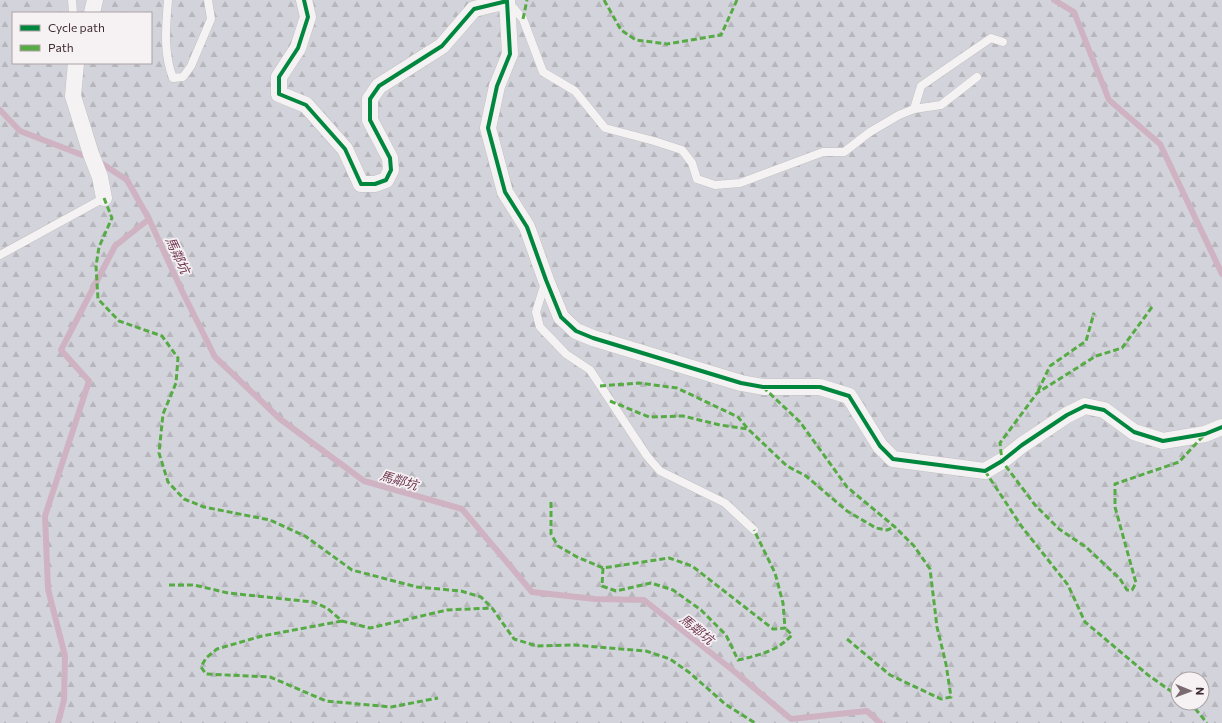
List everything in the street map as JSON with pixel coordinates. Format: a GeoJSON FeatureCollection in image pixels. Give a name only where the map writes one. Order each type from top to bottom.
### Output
{"type":"FeatureCollection","features":[{"type":"Feature","properties":{"kind":"street"},"geometry":{"type":"LineString","coordinates":[[304,0],[308,17],[298,48],[280,77],[279,94],[306,105],[345,149],[361,184],[375,184],[386,180],[391,170],[390,158],[370,120],[370,99],[379,86],[442,46],[474,9],[507,1],[510,54],[497,86],[488,128],[505,192],[527,227],[561,317],[576,331],[593,338],[741,383],[763,387],[820,387],[848,396],[880,446],[894,459],[985,471],[1002,461],[1022,445],[1067,415],[1085,406],[1104,410],[1134,432],[1163,441],[1205,434],[1222,427]]}},
{"type":"Feature","properties":{"kind":"street"},"geometry":{"type":"LineString","coordinates":[[76,64],[74,96],[91,154],[100,177],[104,198]]}},
{"type":"Feature","properties":{"kind":"lane"},"geometry":{"type":"LineString","coordinates":[[72,0],[73,12]]}},
{"type":"Feature","properties":{"kind":"lane"},"geometry":{"type":"LineString","coordinates":[[168,0],[165,29],[168,66],[173,78],[183,77],[191,66],[211,19],[208,0]]}},
{"type":"Feature","properties":{"kind":"lane"},"geometry":{"type":"LineString","coordinates":[[507,1],[523,19],[543,72],[575,91],[604,128],[682,150],[692,163],[697,179],[715,185],[740,183],[823,152],[844,152],[870,132],[899,115],[914,109],[941,105],[977,77]]}},
{"type":"Feature","properties":{"kind":"lane"},"geometry":{"type":"LineString","coordinates":[[914,109],[921,86],[991,38],[1003,42]]}},
{"type":"Feature","properties":{"kind":"lane"},"geometry":{"type":"LineString","coordinates":[[0,254],[104,198]]}},
{"type":"Feature","properties":{"kind":"lane"},"geometry":{"type":"LineString","coordinates":[[546,280],[536,312],[540,327],[566,354],[590,370],[647,456],[660,471],[725,503],[754,530]]}},
{"type":"Feature","properties":{"kind":"green space"},"geometry":{"type":"Polygon","coordinates":[[[0,0],[1222,0],[1222,723],[0,723],[0,0]]]}},
{"type":"Feature","properties":{"kind":"waterway"},"geometry":{"type":"LineString","coordinates":[[1054,0],[1074,12],[1109,100],[1160,144],[1222,274]]}},
{"type":"Feature","properties":{"kind":"waterway","name":"馬鄰坑"},"geometry":{"type":"LineString","coordinates":[[0,110],[20,131],[90,158]]}},
{"type":"Feature","properties":{"kind":"waterway","name":"馬鄰坑"},"geometry":{"type":"LineString","coordinates":[[98,161],[127,180],[149,219],[182,291],[215,357],[280,419],[364,481],[462,509],[532,592],[595,599],[644,600],[735,672],[791,719],[867,711],[880,723]]}},
{"type":"Feature","properties":{"kind":"waterway"},"geometry":{"type":"LineString","coordinates":[[58,723],[64,700],[65,656],[48,589],[45,516],[89,381],[61,350],[115,246],[149,219]]}},
{"type":"Feature","properties":{"kind":"marked path"},"geometry":{"type":"LineString","coordinates":[[523,19],[527,0]]}},
{"type":"Feature","properties":{"kind":"marked path"},"geometry":{"type":"LineString","coordinates":[[604,0],[621,30],[636,40],[667,44],[721,35],[737,0]]}},
{"type":"Feature","properties":{"kind":"marked path"},"geometry":{"type":"LineString","coordinates":[[104,198],[112,218],[99,247],[96,266],[98,299],[119,321],[162,336],[178,358],[176,383],[163,414],[159,453],[168,482],[184,499],[204,507],[270,520],[305,536],[352,570],[417,587],[461,591],[481,597],[492,608],[514,639],[537,646],[575,645],[646,651],[670,659],[690,673],[725,704],[755,723]]}},
{"type":"Feature","properties":{"kind":"marked path"},"geometry":{"type":"LineString","coordinates":[[1152,307],[1122,348],[1096,356],[1037,393],[1000,443],[1002,461],[1035,505],[1059,529],[1086,547],[1120,579],[1127,590],[1132,590],[1136,583],[1115,507],[1115,484],[1179,462],[1205,434]]}},
{"type":"Feature","properties":{"kind":"marked path"},"geometry":{"type":"LineString","coordinates":[[1038,391],[1050,366],[1086,341],[1094,313]]}},
{"type":"Feature","properties":{"kind":"marked path"},"geometry":{"type":"LineString","coordinates":[[600,386],[639,383],[677,388],[738,417],[748,429]]}},
{"type":"Feature","properties":{"kind":"marked path"},"geometry":{"type":"LineString","coordinates":[[763,387],[800,422],[847,487],[895,527],[914,546],[930,569],[937,627],[946,664],[951,697],[941,699],[890,675],[847,639]]}},
{"type":"Feature","properties":{"kind":"marked path"},"geometry":{"type":"LineString","coordinates":[[610,401],[649,417],[683,416],[720,425],[748,429],[787,466],[806,476],[847,511],[876,528],[887,530],[895,527]]}},
{"type":"Feature","properties":{"kind":"marked path"},"geometry":{"type":"LineString","coordinates":[[985,471],[1022,527],[1068,585],[1085,622],[1148,675],[1170,690]]}},
{"type":"Feature","properties":{"kind":"marked path"},"geometry":{"type":"LineString","coordinates":[[551,502],[551,534],[558,546],[577,557],[603,568],[669,558],[692,566],[773,629],[785,628],[783,603],[775,573],[754,530]]}},
{"type":"Feature","properties":{"kind":"marked path"},"geometry":{"type":"LineString","coordinates":[[603,568],[602,586],[616,591],[651,583],[673,590],[701,610],[726,635],[738,660],[767,652],[786,641],[792,635],[785,628]]}},
{"type":"Feature","properties":{"kind":"marked path"},"geometry":{"type":"LineString","coordinates":[[169,585],[194,585],[228,593],[313,602],[327,608],[342,621],[370,628],[447,610],[492,608]]}},
{"type":"Feature","properties":{"kind":"marked path"},"geometry":{"type":"LineString","coordinates":[[342,621],[262,636],[217,649],[206,658],[201,667],[206,674],[270,677],[326,701],[391,707],[438,698]]}},
{"type":"Feature","properties":{"kind":"marked path"},"geometry":{"type":"LineString","coordinates":[[1197,711],[1207,723]]}},
{"type":"Feature","properties":{"kind":"cycle path"},"geometry":{"type":"LineString","coordinates":[[304,0],[308,17],[298,48],[279,77],[279,94],[306,105],[345,149],[361,184],[375,184],[386,180],[391,170],[390,158],[370,120],[370,99],[379,86],[442,46],[474,9],[507,1],[510,54],[497,86],[488,128],[505,192],[527,227],[561,317],[576,331],[593,338],[741,383],[763,387],[820,387],[849,396],[880,446],[893,459],[985,471],[1002,461],[1022,445],[1067,415],[1085,406],[1104,410],[1134,432],[1163,441],[1205,434],[1222,427]]}}]}
